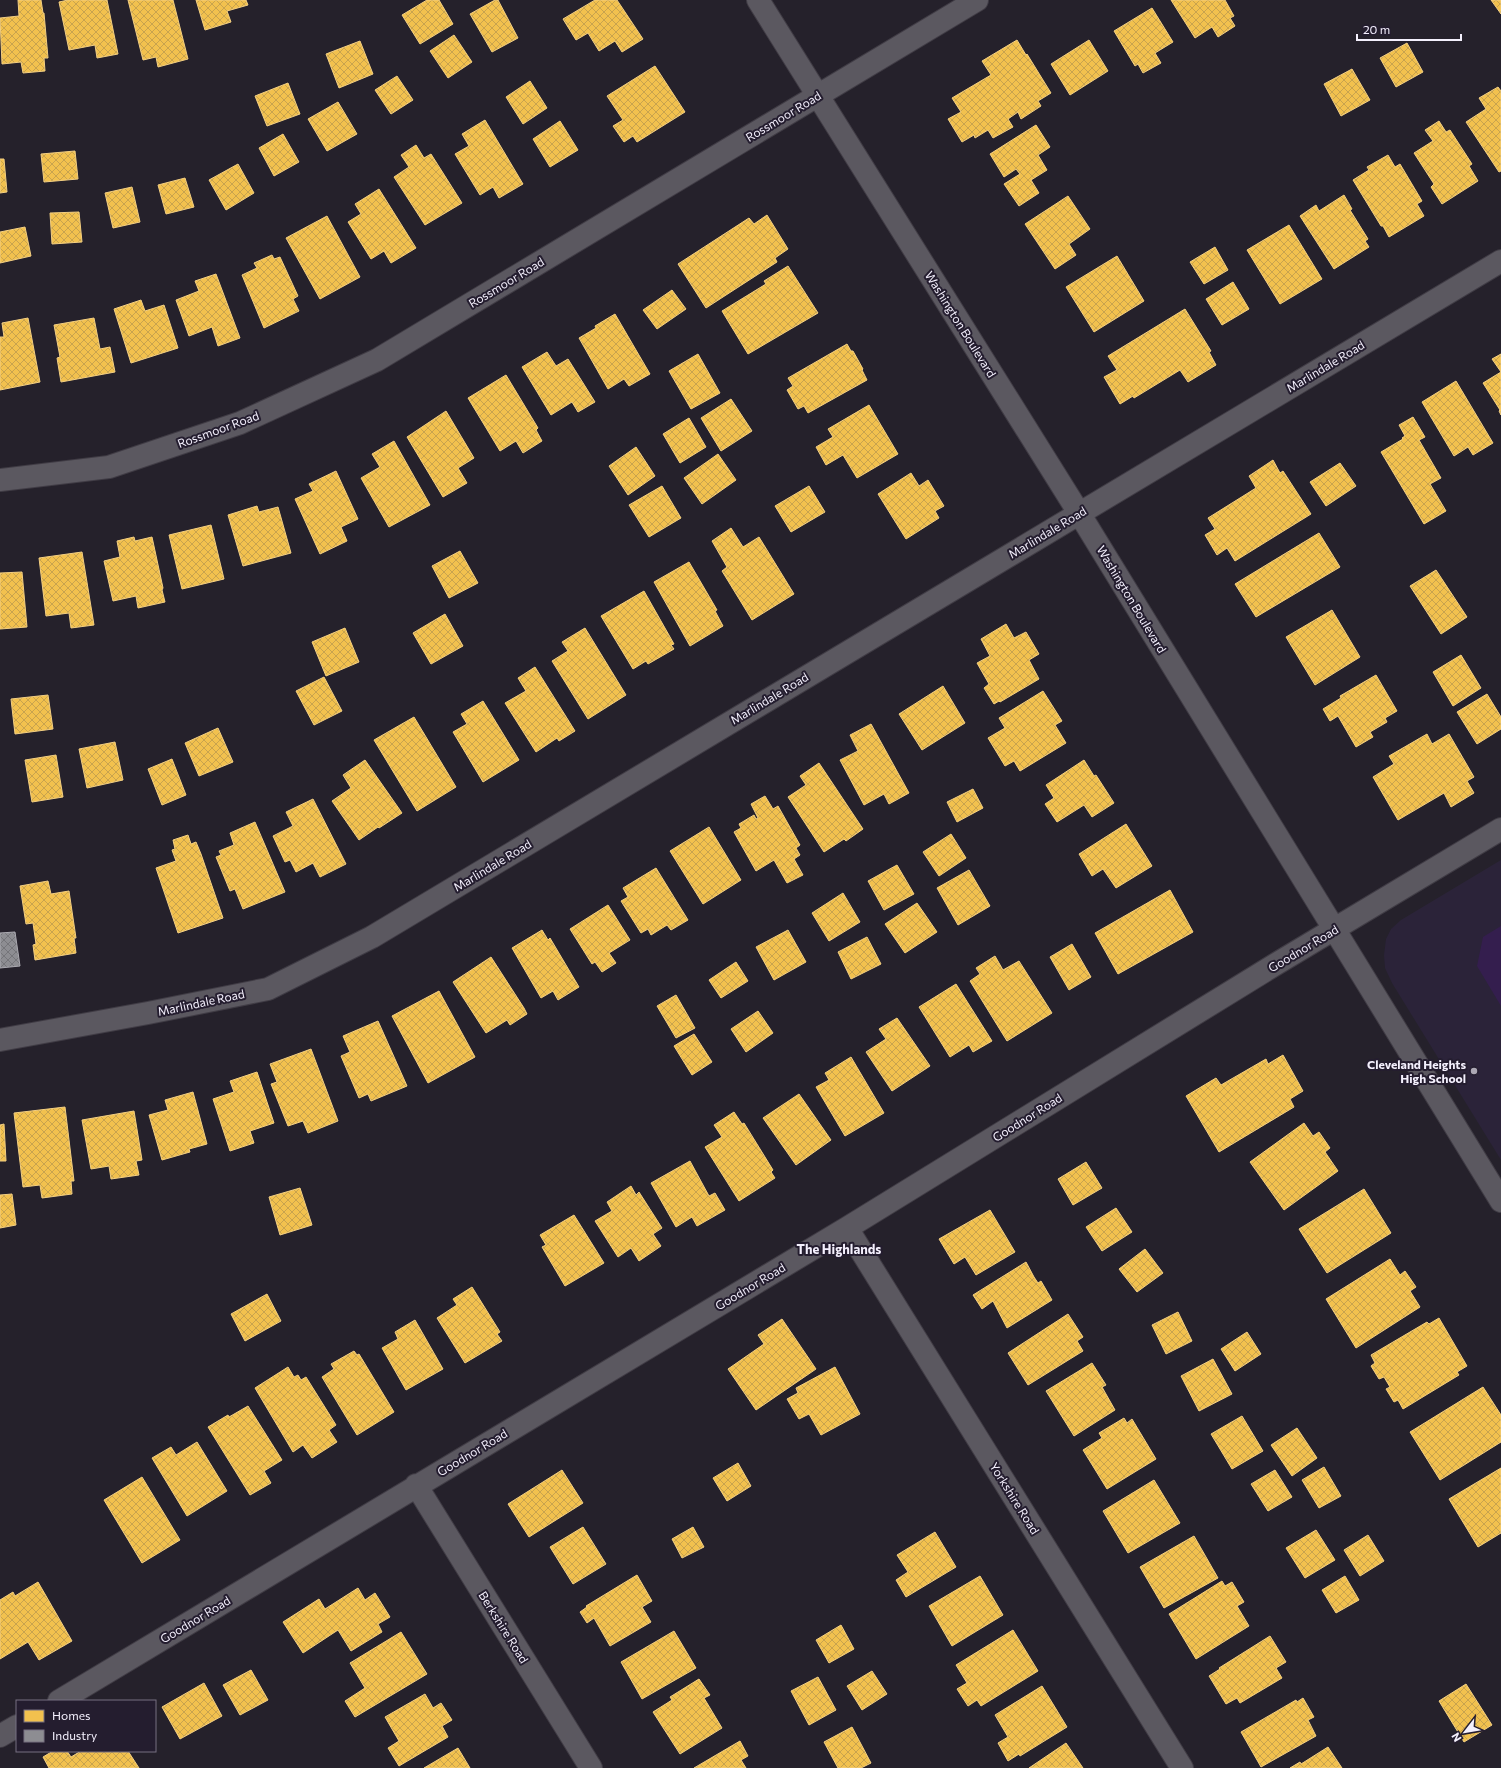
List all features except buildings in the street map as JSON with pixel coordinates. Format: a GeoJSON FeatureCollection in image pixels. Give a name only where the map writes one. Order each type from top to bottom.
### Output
{"type":"FeatureCollection","features":[{"type":"Feature","properties":{"kind":"street","name":"Washington Boulevard"},"geometry":{"type":"LineString","coordinates":[[758,0],[1079,513],[1501,1201]]}},
{"type":"Feature","properties":{"kind":"street","name":"Rossmoor Road"},"geometry":{"type":"LineString","coordinates":[[0,480],[109,467],[240,423],[377,360],[976,0]]}},
{"type":"Feature","properties":{"kind":"street","name":"Marlindale Road"},"geometry":{"type":"LineString","coordinates":[[0,1040],[148,1013],[268,988],[372,937],[1501,261]]}},
{"type":"Feature","properties":{"kind":"street","name":"Goodnor Road"},"geometry":{"type":"LineString","coordinates":[[61,1700],[416,1485],[848,1228],[1333,929],[1501,829]]}},
{"type":"Feature","properties":{"kind":"street","name":"Yorkshire Road"},"geometry":{"type":"LineString","coordinates":[[848,1228],[1182,1768]]}},
{"type":"Feature","properties":{"kind":"street","name":"Berkshire Road"},"geometry":{"type":"LineString","coordinates":[[416,1485],[591,1768]]}},
{"type":"Feature","properties":{"kind":"street"},"geometry":{"type":"LineString","coordinates":[[0,1736],[16,1727]]}},
{"type":"Feature","properties":{"kind":"shaded area","name":"Cleveland Heights High School"},"geometry":{"type":"Polygon","coordinates":[[[1501,860],[1501,1160],[1392,983],[1385,968],[1384,955],[1386,939],[1391,929],[1401,920],[1501,860]]]}},
{"type":"Feature","properties":{"kind":"shaded area"},"geometry":{"type":"Polygon","coordinates":[[[1501,926],[1501,1006],[1477,966],[1483,937],[1501,926]]]}},
{"type":"Feature","properties":{"kind":"place","name":"Cleveland Heights High School"},"geometry":{"type":"Point","coordinates":[1474,1071]}},
{"type":"Feature","properties":{"kind":"district","name":"The Highlands"},"geometry":{"type":"Point","coordinates":[839,1249]}}]}
